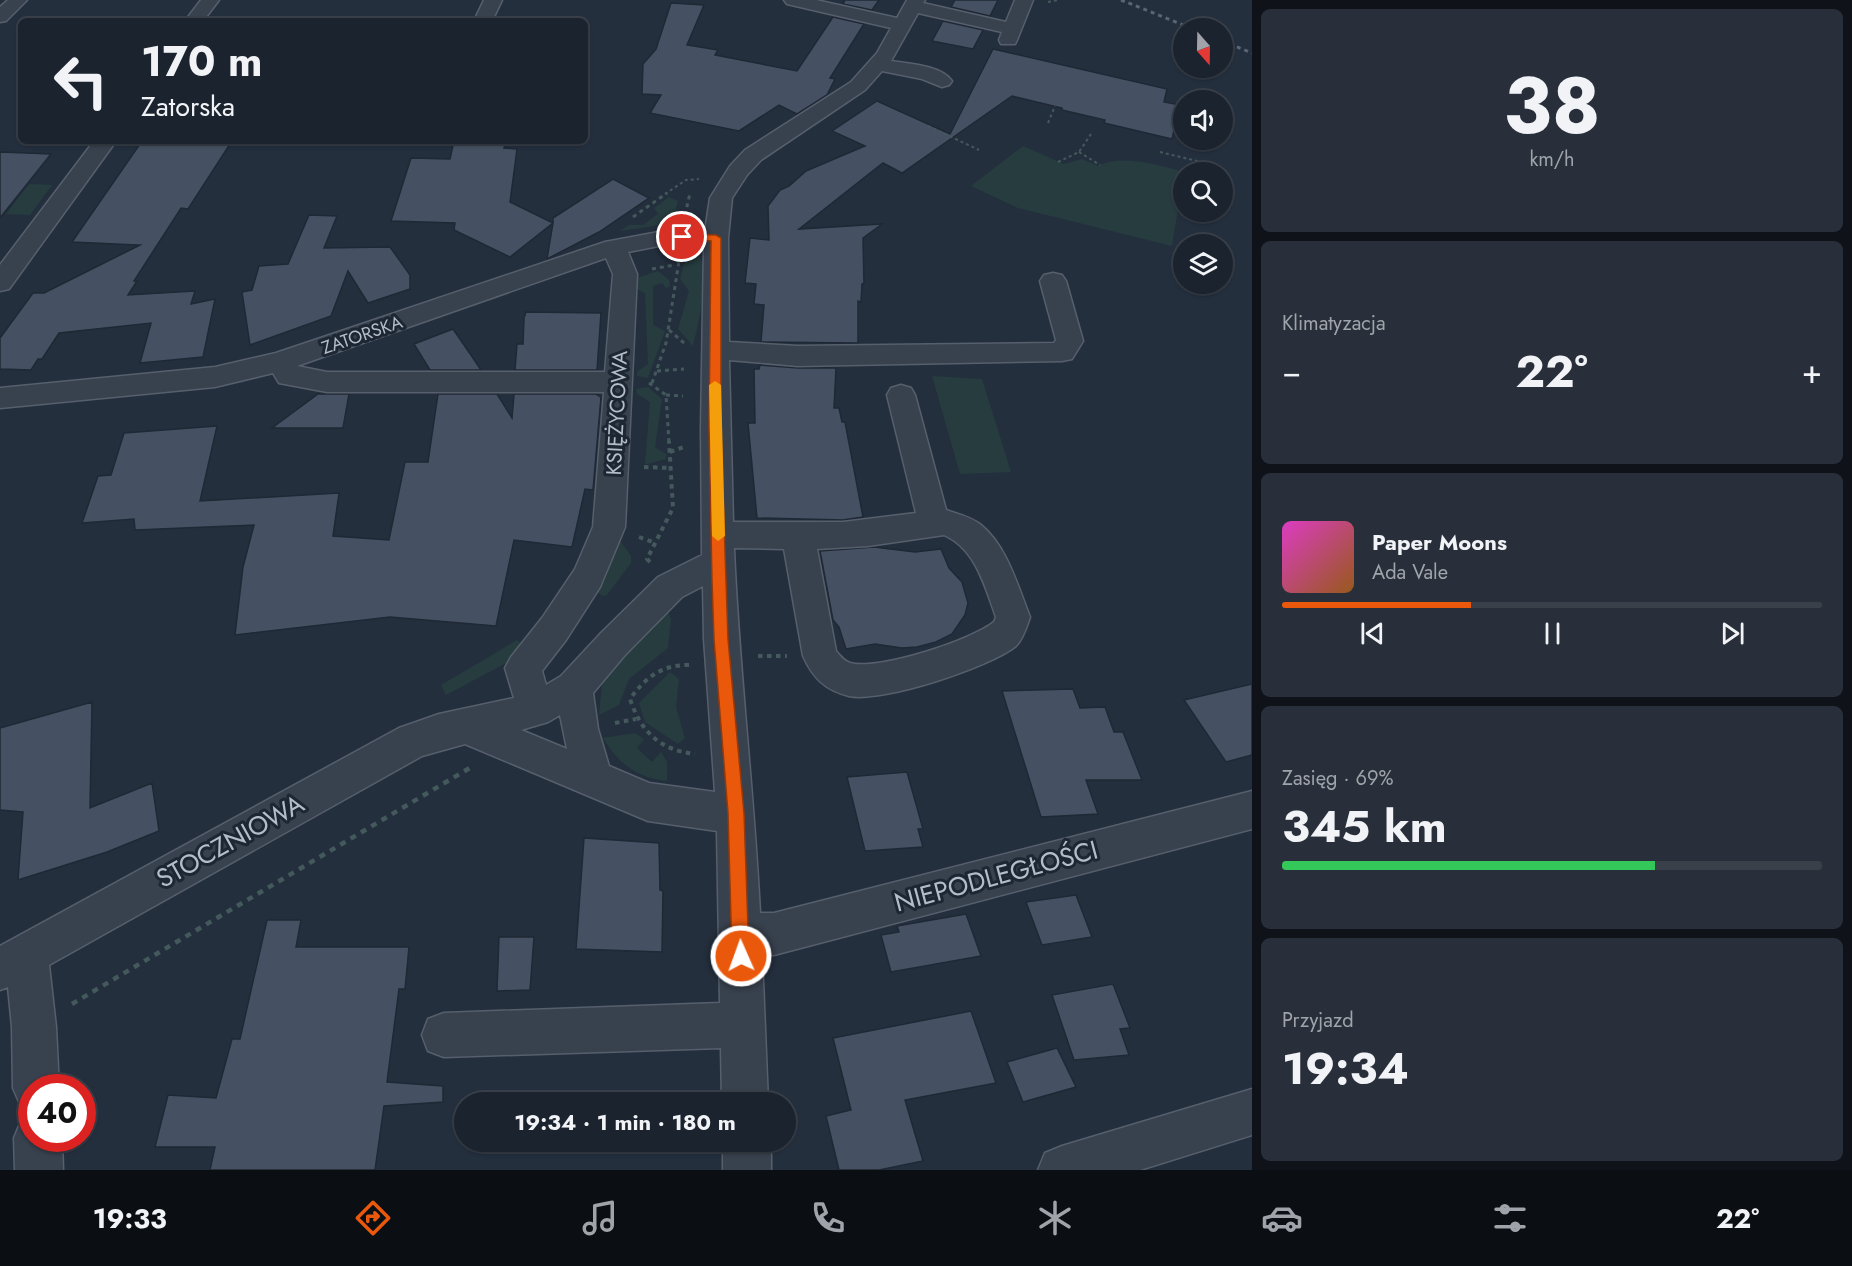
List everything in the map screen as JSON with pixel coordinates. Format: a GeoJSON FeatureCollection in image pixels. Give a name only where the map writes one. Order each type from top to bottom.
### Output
{"type":"FeatureCollection","features":[{"type":"Feature","properties":{"kind":"street"},"geometry":{"type":"LineString","coordinates":[[0,17],[18,0]]}},
{"type":"Feature","properties":{"kind":"street"},"geometry":{"type":"LineString","coordinates":[[196,18],[210,0]]}},
{"type":"Feature","properties":{"kind":"street"},"geometry":{"type":"LineString","coordinates":[[484,18],[493,0]]}},
{"type":"Feature","properties":{"kind":"street"},"geometry":{"type":"LineString","coordinates":[[793,0],[902,25]]}},
{"type":"Feature","properties":{"kind":"street"},"geometry":{"type":"LineString","coordinates":[[745,1092],[736,813],[721,639],[718,549],[715,350],[716,238],[721,198],[738,171],[753,155],[774,139],[858,87],[885,56],[914,3],[1011,35],[1024,0]]}},
{"type":"Feature","properties":{"kind":"street"},"geometry":{"type":"LineString","coordinates":[[878,63],[928,74],[942,81]]}},
{"type":"Feature","properties":{"kind":"street"},"geometry":{"type":"LineString","coordinates":[[0,283],[103,144]]}},
{"type":"Feature","properties":{"kind":"street","name":"ZATORSKA"},"geometry":{"type":"LineString","coordinates":[[0,398],[215,377],[280,362],[614,247],[664,238],[716,238]]}},
{"type":"Feature","properties":{"kind":"street","name":"KSIĘŻYCOWA"},"geometry":{"type":"LineString","coordinates":[[536,710],[523,668],[554,629],[588,577],[609,527],[625,274],[614,247]]}},
{"type":"Feature","properties":{"kind":"street"},"geometry":{"type":"LineString","coordinates":[[715,350],[798,356],[1062,352],[1070,341],[1053,281]]}},
{"type":"Feature","properties":{"kind":"street"},"geometry":{"type":"LineString","coordinates":[[280,362],[290,376],[327,382],[619,381]]}},
{"type":"Feature","properties":{"kind":"street"},"geometry":{"type":"LineString","coordinates":[[901,395],[934,523]]}},
{"type":"Feature","properties":{"kind":"street"},"geometry":{"type":"LineString","coordinates":[[718,549],[798,535],[844,535],[944,522],[959,527],[972,536],[993,570],[1013,617],[1007,633],[977,650],[940,663],[877,679],[854,681],[830,672],[820,656],[798,535]]}},
{"type":"Feature","properties":{"kind":"street","name":"STOCZNIOWA"},"geometry":{"type":"LineString","coordinates":[[13,961],[412,741],[536,710],[574,688],[613,644],[670,587],[718,549]]}},
{"type":"Feature","properties":{"kind":"street"},"geometry":{"type":"LineString","coordinates":[[574,688],[580,729],[594,778]]}},
{"type":"Feature","properties":{"kind":"street"},"geometry":{"type":"LineString","coordinates":[[465,726],[648,802],[699,811],[736,813]]}},
{"type":"Feature","properties":{"kind":"street","name":"NIEPODLEGŁOŚCI"},"geometry":{"type":"LineString","coordinates":[[740,933],[774,934],[1252,810]]}},
{"type":"Feature","properties":{"kind":"street"},"geometry":{"type":"LineString","coordinates":[[13,961],[34,1027],[36,1074]]}},
{"type":"Feature","properties":{"kind":"street"},"geometry":{"type":"LineString","coordinates":[[444,1035],[704,1025],[743,1026]]}},
{"type":"Feature","properties":{"kind":"street"},"geometry":{"type":"LineString","coordinates":[[1062,1170],[1252,1112]]}},
{"type":"Feature","properties":{"kind":"street"},"geometry":{"type":"LineString","coordinates":[[38,1152],[39,1170]]}},
{"type":"Feature","properties":{"kind":"street"},"geometry":{"type":"LineString","coordinates":[[747,1152],[747,1170]]}},
{"type":"Feature","properties":{"kind":"path"},"geometry":{"type":"LineString","coordinates":[[1048,123],[1055,106]]}},
{"type":"Feature","properties":{"kind":"path"},"geometry":{"type":"LineString","coordinates":[[928,126],[979,150]]}},
{"type":"Feature","properties":{"kind":"path"},"geometry":{"type":"LineString","coordinates":[[1058,162],[1079,152],[1091,134]]}},
{"type":"Feature","properties":{"kind":"path"},"geometry":{"type":"LineString","coordinates":[[1079,152],[1100,165]]}},
{"type":"Feature","properties":{"kind":"path"},"geometry":{"type":"LineString","coordinates":[[1160,152],[1201,162]]}},
{"type":"Feature","properties":{"kind":"path"},"geometry":{"type":"LineString","coordinates":[[614,247],[610,234],[686,180],[699,179]]}},
{"type":"Feature","properties":{"kind":"path"},"geometry":{"type":"LineString","coordinates":[[679,257],[666,343],[652,383],[666,394],[684,396]]}},
{"type":"Feature","properties":{"kind":"path"},"geometry":{"type":"LineString","coordinates":[[657,371],[685,369]]}},
{"type":"Feature","properties":{"kind":"path"},"geometry":{"type":"LineString","coordinates":[[654,567],[647,559],[673,508],[666,394]]}},
{"type":"Feature","properties":{"kind":"path"},"geometry":{"type":"LineString","coordinates":[[690,664],[671,664],[653,673],[640,684],[630,699],[636,719],[643,730],[676,753],[697,754]]}},
{"type":"Feature","properties":{"kind":"path"},"geometry":{"type":"LineString","coordinates":[[580,729],[636,719]]}},
{"type":"Feature","properties":{"kind":"path"},"geometry":{"type":"LineString","coordinates":[[34,1027],[483,760]]}},
{"type":"Feature","properties":{"kind":"green space"},"geometry":{"type":"Polygon","coordinates":[[[1023,146],[1064,164],[1082,159],[1098,166],[1108,162],[1130,161],[1173,169],[1173,222],[1176,222],[1172,246],[1018,208],[971,186],[1023,146]]]}},
{"type":"Feature","properties":{"kind":"green space"},"geometry":{"type":"Polygon","coordinates":[[[29,184],[52,185],[30,215],[6,214],[29,184]]]}},
{"type":"Feature","properties":{"kind":"green space"},"geometry":{"type":"Polygon","coordinates":[[[669,197],[678,201],[673,221],[668,224],[620,231],[629,225],[643,225],[658,214],[654,208],[669,197]]]}},
{"type":"Feature","properties":{"kind":"green space"},"geometry":{"type":"Polygon","coordinates":[[[698,254],[702,262],[704,285],[693,346],[678,329],[689,291],[680,279],[684,264],[698,254]]]}},
{"type":"Feature","properties":{"kind":"green space"},"geometry":{"type":"Polygon","coordinates":[[[658,271],[669,280],[670,286],[666,288],[662,283],[653,286],[653,325],[665,331],[648,378],[637,376],[637,372],[648,364],[645,293],[635,288],[634,279],[658,271]]]}},
{"type":"Feature","properties":{"kind":"green space"},"geometry":{"type":"Polygon","coordinates":[[[932,376],[982,379],[1011,472],[960,474],[932,376]]]}},
{"type":"Feature","properties":{"kind":"green space"},"geometry":{"type":"Polygon","coordinates":[[[648,387],[662,399],[655,447],[666,454],[666,459],[645,464],[650,402],[637,394],[636,389],[648,387]]]}},
{"type":"Feature","properties":{"kind":"green space"},"geometry":{"type":"Polygon","coordinates":[[[621,542],[631,556],[631,563],[607,595],[602,596],[598,592],[606,578],[616,544],[621,542]]]}},
{"type":"Feature","properties":{"kind":"green space"},"geometry":{"type":"Polygon","coordinates":[[[668,612],[671,619],[668,648],[629,679],[619,705],[599,715],[602,684],[610,671],[668,612]]]}},
{"type":"Feature","properties":{"kind":"green space"},"geometry":{"type":"Polygon","coordinates":[[[517,640],[525,646],[523,654],[446,695],[441,685],[517,640]]]}},
{"type":"Feature","properties":{"kind":"green space"},"geometry":{"type":"Polygon","coordinates":[[[670,672],[679,679],[676,707],[685,738],[678,744],[645,722],[639,703],[670,672]]]}},
{"type":"Feature","properties":{"kind":"green space"},"geometry":{"type":"Polygon","coordinates":[[[635,733],[644,739],[637,748],[652,762],[661,752],[667,762],[667,781],[647,777],[630,768],[615,755],[603,738],[635,733]]]}},
{"type":"Feature","properties":{"kind":"building"},"geometry":{"type":"Polygon","coordinates":[[[845,0],[879,0],[872,10],[843,4],[845,0]]]}},
{"type":"Feature","properties":{"kind":"building"},"geometry":{"type":"Polygon","coordinates":[[[955,0],[998,0],[990,16],[951,7],[955,0]]]}},
{"type":"Feature","properties":{"kind":"building"},"geometry":{"type":"Polygon","coordinates":[[[671,3],[704,5],[687,45],[718,50],[715,55],[797,71],[833,17],[864,24],[830,78],[835,79],[827,95],[797,114],[779,105],[739,131],[650,113],[661,95],[642,94],[643,64],[656,49],[671,3]]]}},
{"type":"Feature","properties":{"kind":"building"},"geometry":{"type":"Polygon","coordinates":[[[943,21],[983,30],[973,49],[932,41],[943,21]]]}},
{"type":"Feature","properties":{"kind":"building"},"geometry":{"type":"Polygon","coordinates":[[[993,49],[1167,89],[1164,102],[1173,104],[1172,139],[1104,123],[1105,120],[1012,96],[902,173],[883,163],[799,229],[882,224],[863,238],[864,283],[862,284],[861,302],[858,301],[858,343],[761,342],[764,305],[754,304],[756,284],[745,283],[750,238],[769,240],[768,206],[780,190],[789,186],[806,171],[865,146],[832,131],[877,101],[950,134],[993,49]]]}},
{"type":"Feature","properties":{"kind":"building"},"geometry":{"type":"Polygon","coordinates":[[[140,144],[230,144],[188,209],[181,208],[134,281],[137,281],[128,295],[195,291],[191,304],[215,299],[203,357],[140,363],[151,323],[59,333],[42,359],[38,359],[31,370],[0,369],[0,338],[33,293],[44,293],[140,245],[72,242],[140,144]]]}},
{"type":"Feature","properties":{"kind":"building"},"geometry":{"type":"Polygon","coordinates":[[[453,144],[505,144],[504,148],[517,149],[510,202],[553,223],[510,257],[454,230],[455,223],[391,221],[411,158],[450,159],[453,144]]]}},
{"type":"Feature","properties":{"kind":"building"},"geometry":{"type":"Polygon","coordinates":[[[0,152],[51,154],[0,218],[0,152]]]}},
{"type":"Feature","properties":{"kind":"building"},"geometry":{"type":"Polygon","coordinates":[[[613,179],[649,198],[599,232],[547,259],[553,218],[613,179]]]}},
{"type":"Feature","properties":{"kind":"building"},"geometry":{"type":"Polygon","coordinates":[[[309,215],[337,216],[324,248],[390,247],[410,275],[410,289],[368,303],[348,271],[331,316],[250,345],[242,292],[252,290],[259,266],[288,264],[309,215]]]}},
{"type":"Feature","properties":{"kind":"building"},"geometry":{"type":"Polygon","coordinates":[[[526,312],[601,313],[597,370],[515,370],[517,344],[523,344],[526,312]]]}},
{"type":"Feature","properties":{"kind":"building"},"geometry":{"type":"Polygon","coordinates":[[[453,329],[481,370],[430,370],[414,344],[453,329]]]}},
{"type":"Feature","properties":{"kind":"building"},"geometry":{"type":"Polygon","coordinates":[[[760,365],[836,368],[834,408],[839,408],[842,422],[845,422],[863,517],[843,520],[757,518],[748,423],[755,423],[754,369],[759,369],[760,365]]]}},
{"type":"Feature","properties":{"kind":"building"},"geometry":{"type":"Polygon","coordinates":[[[318,394],[349,394],[343,428],[272,428],[318,394]]]}},
{"type":"Feature","properties":{"kind":"building"},"geometry":{"type":"Polygon","coordinates":[[[438,394],[497,394],[512,418],[514,394],[596,394],[601,397],[593,490],[585,489],[572,547],[514,540],[496,626],[390,617],[235,635],[243,567],[254,525],[135,530],[134,519],[82,523],[98,476],[111,475],[124,433],[217,426],[200,501],[339,493],[333,536],[389,540],[405,462],[428,462],[438,394]]]}},
{"type":"Feature","properties":{"kind":"building"},"geometry":{"type":"Polygon","coordinates":[[[874,547],[915,552],[941,549],[949,568],[962,582],[968,603],[965,615],[952,634],[936,642],[917,647],[902,648],[875,644],[846,649],[839,627],[833,620],[820,551],[874,547]]]}},
{"type":"Feature","properties":{"kind":"building"},"geometry":{"type":"Polygon","coordinates":[[[1252,684],[1252,755],[1226,762],[1184,700],[1252,684]]]}},
{"type":"Feature","properties":{"kind":"building"},"geometry":{"type":"Polygon","coordinates":[[[1073,689],[1080,708],[1105,707],[1114,732],[1123,732],[1142,780],[1086,780],[1098,814],[1041,817],[1002,691],[1073,689]]]}},
{"type":"Feature","properties":{"kind":"building"},"geometry":{"type":"Polygon","coordinates":[[[92,702],[90,808],[152,783],[159,831],[107,852],[18,880],[23,812],[0,810],[0,728],[92,702]]]}},
{"type":"Feature","properties":{"kind":"building"},"geometry":{"type":"Polygon","coordinates":[[[907,772],[923,829],[918,829],[923,847],[865,851],[847,777],[907,772]]]}},
{"type":"Feature","properties":{"kind":"building"},"geometry":{"type":"Polygon","coordinates":[[[584,838],[659,843],[660,890],[663,891],[662,952],[576,949],[584,838]]]}},
{"type":"Feature","properties":{"kind":"building"},"geometry":{"type":"Polygon","coordinates":[[[1076,895],[1092,937],[1042,945],[1026,902],[1076,895]]]}},
{"type":"Feature","properties":{"kind":"building"},"geometry":{"type":"Polygon","coordinates":[[[966,914],[981,956],[891,972],[881,935],[899,932],[897,926],[966,914]]]}},
{"type":"Feature","properties":{"kind":"building"},"geometry":{"type":"Polygon","coordinates":[[[267,920],[301,920],[296,947],[409,947],[405,989],[399,989],[387,1082],[443,1086],[443,1102],[384,1106],[375,1170],[210,1170],[215,1147],[155,1147],[168,1095],[216,1098],[232,1039],[240,1039],[267,920]]]}},
{"type":"Feature","properties":{"kind":"building"},"geometry":{"type":"Polygon","coordinates":[[[499,937],[534,937],[530,990],[497,991],[499,937]]]}},
{"type":"Feature","properties":{"kind":"building"},"geometry":{"type":"Polygon","coordinates":[[[1113,984],[1130,1028],[1120,1029],[1129,1055],[1074,1060],[1052,995],[1113,984]]]}},
{"type":"Feature","properties":{"kind":"building"},"geometry":{"type":"Polygon","coordinates":[[[971,1011],[996,1083],[905,1100],[923,1161],[879,1170],[839,1170],[826,1116],[851,1110],[833,1038],[971,1011]]]}},
{"type":"Feature","properties":{"kind":"building"},"geometry":{"type":"Polygon","coordinates":[[[1057,1048],[1076,1087],[1023,1102],[1007,1062],[1057,1048]]]}},
{"type":"Feature","properties":{"kind":"railway"},"geometry":{"type":"LineString","coordinates":[[1121,0],[1173,21]]}},
{"type":"Feature","properties":{"kind":"railway"},"geometry":{"type":"LineString","coordinates":[[1233,45],[1252,53]]}},
{"type":"Feature","properties":{"kind":"slow traffic"},"geometry":{"type":"LineString","coordinates":[[715,385],[718,536]]}},
{"type":"Feature","properties":{"kind":"route"},"geometry":{"type":"LineString","coordinates":[[682,237],[716,238],[715,428],[721,639],[736,813],[741,956]]}}]}
